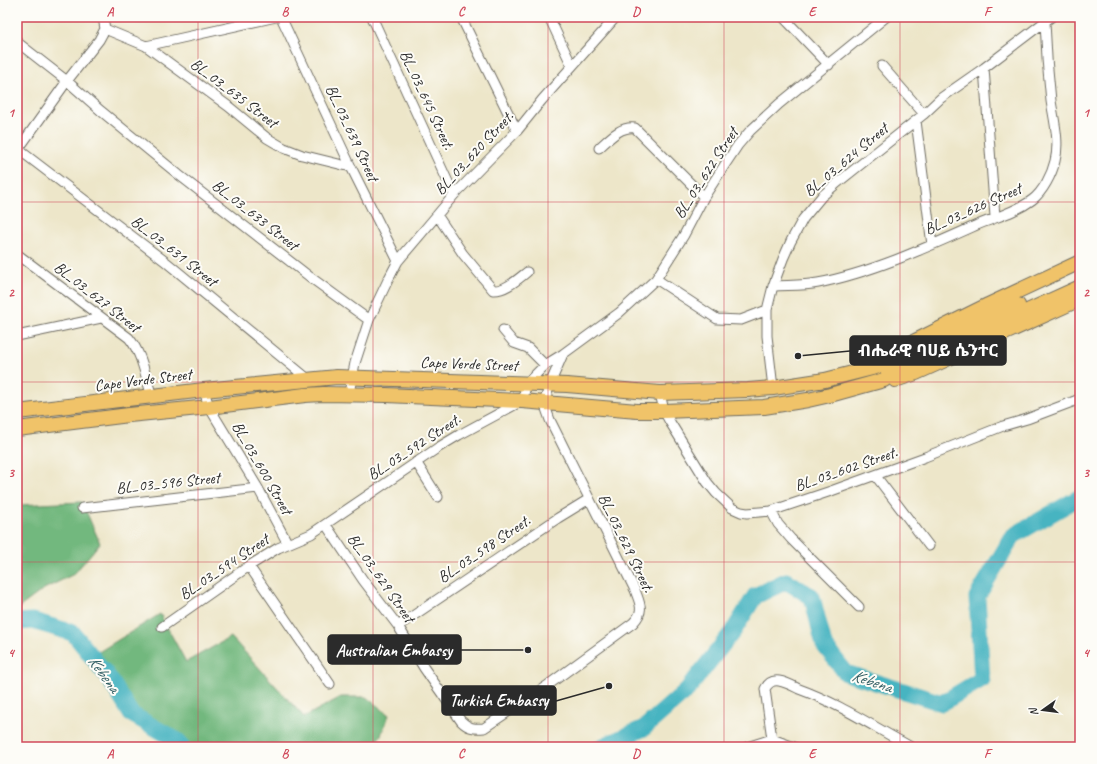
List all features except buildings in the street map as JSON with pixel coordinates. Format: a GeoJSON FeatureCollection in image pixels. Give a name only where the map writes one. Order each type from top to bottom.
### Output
{"type":"FeatureCollection","features":[{"type":"Feature","properties":{"kind":"main road"},"geometry":{"type":"LineString","coordinates":[[869,369],[885,356],[910,342],[1080,262]]}},
{"type":"Feature","properties":{"kind":"main road","name":"Cape Verde Street"},"geometry":{"type":"LineString","coordinates":[[17,412],[204,390],[352,376],[550,384],[603,387],[660,393],[773,388],[825,380],[892,362],[1080,276]]}},
{"type":"Feature","properties":{"kind":"main road","name":"Cape Verde Street"},"geometry":{"type":"LineString","coordinates":[[17,429],[305,395],[349,394],[544,403],[637,411],[764,407],[830,395],[884,380],[892,373],[1080,287]]}},
{"type":"Feature","properties":{"kind":"main road"},"geometry":{"type":"LineString","coordinates":[[884,380],[897,380],[907,377],[1080,299]]}},
{"type":"Feature","properties":{"kind":"street"},"geometry":{"type":"LineString","coordinates":[[18,150],[67,81],[99,40],[105,29],[103,17]]}},
{"type":"Feature","properties":{"kind":"street"},"geometry":{"type":"LineString","coordinates":[[146,46],[276,17]]}},
{"type":"Feature","properties":{"kind":"street","name":"BL_03_639 Street"},"geometry":{"type":"LineString","coordinates":[[281,17],[351,167],[398,261]]}},
{"type":"Feature","properties":{"kind":"street","name":"BL_03_645 Street."},"geometry":{"type":"LineString","coordinates":[[372,17],[454,195]]}},
{"type":"Feature","properties":{"kind":"street"},"geometry":{"type":"LineString","coordinates":[[461,17],[517,131]]}},
{"type":"Feature","properties":{"kind":"street"},"geometry":{"type":"LineString","coordinates":[[549,17],[572,66]]}},
{"type":"Feature","properties":{"kind":"street","name":"BL_03_620 Street."},"geometry":{"type":"LineString","coordinates":[[369,320],[398,261],[454,195],[517,131],[542,100],[616,17]]}},
{"type":"Feature","properties":{"kind":"street"},"geometry":{"type":"LineString","coordinates":[[783,17],[829,64]]}},
{"type":"Feature","properties":{"kind":"street","name":"BL_03_622 Street"},"geometry":{"type":"LineString","coordinates":[[527,383],[545,365],[563,354],[619,313],[656,279],[684,235],[704,198],[738,145],[750,131],[779,104],[886,17]]}},
{"type":"Feature","properties":{"kind":"street","name":"BL_03_624 Street"},"geometry":{"type":"LineString","coordinates":[[773,388],[767,336],[767,310],[773,286],[791,241],[803,219],[822,196],[916,121],[941,98],[1048,20]]}},
{"type":"Feature","properties":{"kind":"street","name":"BL_03_626 Street"},"geometry":{"type":"LineString","coordinates":[[773,286],[806,285],[842,277],[883,264],[1016,209],[1033,199],[1049,176],[1055,161],[1057,143],[1047,66],[1048,20]]}},
{"type":"Feature","properties":{"kind":"street","name":"BL_03_635 Street"},"geometry":{"type":"LineString","coordinates":[[105,29],[146,46],[228,106],[267,138],[284,148],[302,155],[351,167]]}},
{"type":"Feature","properties":{"kind":"street","name":"BL_03_633 Street"},"geometry":{"type":"LineString","coordinates":[[17,42],[67,81],[179,175],[310,277],[369,320]]}},
{"type":"Feature","properties":{"kind":"street"},"geometry":{"type":"LineString","coordinates":[[882,66],[924,114]]}},
{"type":"Feature","properties":{"kind":"street"},"geometry":{"type":"LineString","coordinates":[[984,68],[995,217]]}},
{"type":"Feature","properties":{"kind":"street"},"geometry":{"type":"LineString","coordinates":[[916,121],[932,245]]}},
{"type":"Feature","properties":{"kind":"street"},"geometry":{"type":"LineString","coordinates":[[599,148],[618,132],[630,127],[636,128],[704,198]]}},
{"type":"Feature","properties":{"kind":"street","name":"BL_03_631 Street"},"geometry":{"type":"LineString","coordinates":[[18,150],[166,262],[308,379]]}},
{"type":"Feature","properties":{"kind":"street"},"geometry":{"type":"LineString","coordinates":[[437,215],[463,254],[493,290],[504,287],[527,272]]}},
{"type":"Feature","properties":{"kind":"street","name":"BL_03_627 Street"},"geometry":{"type":"LineString","coordinates":[[17,254],[101,318],[123,332],[136,346],[152,396]]}},
{"type":"Feature","properties":{"kind":"street"},"geometry":{"type":"LineString","coordinates":[[656,279],[717,319],[741,320],[767,310]]}},
{"type":"Feature","properties":{"kind":"street"},"geometry":{"type":"LineString","coordinates":[[17,336],[101,318]]}},
{"type":"Feature","properties":{"kind":"street"},"geometry":{"type":"LineString","coordinates":[[349,394],[352,376],[369,320]]}},
{"type":"Feature","properties":{"kind":"street"},"geometry":{"type":"LineString","coordinates":[[503,330],[514,343],[528,348],[545,365]]}},
{"type":"Feature","properties":{"kind":"street"},"geometry":{"type":"LineString","coordinates":[[544,403],[550,384],[563,354]]}},
{"type":"Feature","properties":{"kind":"street"},"geometry":{"type":"LineString","coordinates":[[522,402],[527,383]]}},
{"type":"Feature","properties":{"kind":"street","name":"BL_03_600 Street"},"geometry":{"type":"LineString","coordinates":[[204,390],[210,407],[258,488],[288,544]]}},
{"type":"Feature","properties":{"kind":"street","name":"BL_03_602 Street."},"geometry":{"type":"LineString","coordinates":[[660,393],[664,411],[707,482],[732,508],[741,512],[754,513],[771,511],[875,475],[1003,426],[1028,419],[1080,399]]}},
{"type":"Feature","properties":{"kind":"street","name":"BL_03_592 Street."},"geometry":{"type":"LineString","coordinates":[[326,525],[416,462],[458,435],[522,402]]}},
{"type":"Feature","properties":{"kind":"street","name":"BL_03_629 Street."},"geometry":{"type":"LineString","coordinates":[[467,727],[476,729],[484,728],[492,723],[585,659],[621,632],[639,616],[640,606],[635,590],[550,420],[544,403]]}},
{"type":"Feature","properties":{"kind":"street"},"geometry":{"type":"LineString","coordinates":[[416,462],[438,497]]}},
{"type":"Feature","properties":{"kind":"street"},"geometry":{"type":"LineString","coordinates":[[875,475],[929,546]]}},
{"type":"Feature","properties":{"kind":"street","name":"BL_03_596 Street"},"geometry":{"type":"LineString","coordinates":[[82,508],[258,488]]}},
{"type":"Feature","properties":{"kind":"street","name":"BL_03_598 Street."},"geometry":{"type":"LineString","coordinates":[[398,626],[558,518],[589,500]]}},
{"type":"Feature","properties":{"kind":"street"},"geometry":{"type":"LineString","coordinates":[[771,511],[778,524],[791,539],[859,607]]}},
{"type":"Feature","properties":{"kind":"street","name":"BL_03_594 Street"},"geometry":{"type":"LineString","coordinates":[[162,627],[249,566],[278,548],[306,537],[326,525]]}},
{"type":"Feature","properties":{"kind":"street","name":"BL_03_629 Street"},"geometry":{"type":"LineString","coordinates":[[326,525],[363,580],[398,626],[424,668],[461,721],[467,727]]}},
{"type":"Feature","properties":{"kind":"street"},"geometry":{"type":"LineString","coordinates":[[249,566],[330,684]]}},
{"type":"Feature","properties":{"kind":"street"},"geometry":{"type":"LineString","coordinates":[[772,739],[765,689],[771,681],[779,681],[810,692],[836,705],[910,747]]}},
{"type":"Feature","properties":{"kind":"street"},"geometry":{"type":"LineString","coordinates":[[747,747],[772,739],[794,747]]}},
{"type":"Feature","properties":{"kind":"green space"},"geometry":{"type":"Polygon","coordinates":[[[82,502],[100,543],[74,574],[44,589],[17,609],[17,505],[82,502]]]}},
{"type":"Feature","properties":{"kind":"green space"},"geometry":{"type":"Polygon","coordinates":[[[160,614],[186,662],[231,637],[304,717],[341,697],[366,697],[389,715],[381,735],[372,747],[190,747],[181,736],[134,709],[112,672],[97,653],[160,614]]]}},
{"type":"Feature","properties":{"kind":"waterway","name":"Kebena"},"geometry":{"type":"LineString","coordinates":[[601,747],[644,728],[687,690],[734,630],[755,596],[786,581],[812,597],[824,645],[846,673],[942,703],[982,679],[977,597],[1013,536],[1080,497]]}},
{"type":"Feature","properties":{"kind":"waterway","name":"Kebena"},"geometry":{"type":"LineString","coordinates":[[17,622],[33,621],[73,633],[109,678],[131,714],[178,741],[182,747]]}},
{"type":"Feature","properties":{"kind":"place","name":"ብሔራዊ ባሀይ ሴንተር"},"geometry":{"type":"Point","coordinates":[798,356]}},
{"type":"Feature","properties":{"kind":"place","name":"Australian Embassy"},"geometry":{"type":"Point","coordinates":[528,650]}},
{"type":"Feature","properties":{"kind":"place","name":"Turkish Embassy"},"geometry":{"type":"Point","coordinates":[609,686]}}]}
